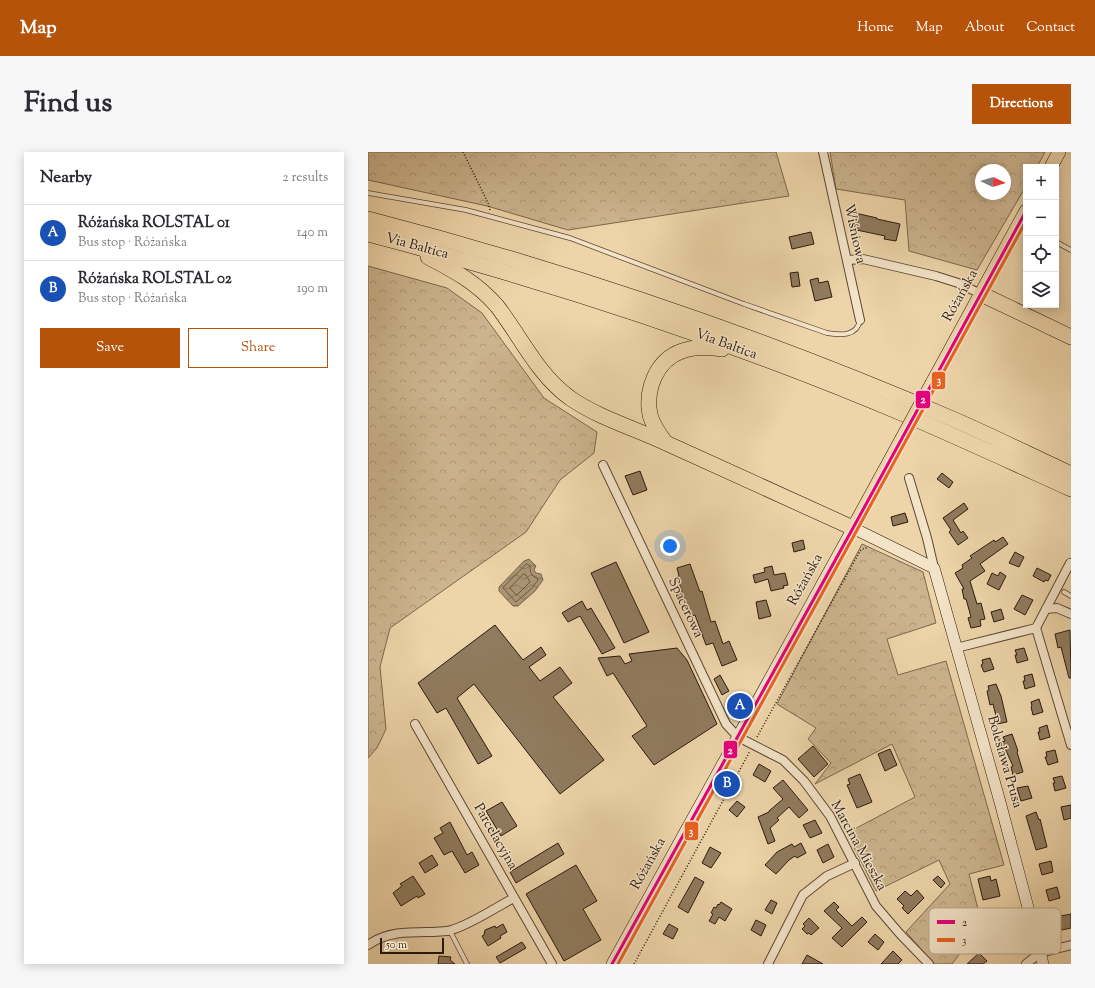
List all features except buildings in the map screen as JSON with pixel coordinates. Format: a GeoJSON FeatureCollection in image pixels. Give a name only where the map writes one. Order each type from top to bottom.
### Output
{"type":"FeatureCollection","features":[{"type":"Feature","properties":{"kind":"highway","name":"Via Baltica"},"geometry":{"type":"LineString","coordinates":[[368,219],[502,256],[595,284],[739,334],[846,375],[942,415],[1071,474]]}},
{"type":"Feature","properties":{"kind":"highway","name":"Via Baltica"},"geometry":{"type":"LineString","coordinates":[[368,234],[548,285],[643,315],[745,352],[906,415],[1071,489]]}},
{"type":"Feature","properties":{"kind":"highway"},"geometry":{"type":"LineString","coordinates":[[395,241],[457,271],[473,283],[504,316],[536,363],[558,388],[569,397],[601,416],[665,442],[853,528]]}},
{"type":"Feature","properties":{"kind":"highway"},"geometry":{"type":"LineString","coordinates":[[981,294],[1071,337]]}},
{"type":"Feature","properties":{"kind":"highway"},"geometry":{"type":"LineString","coordinates":[[665,442],[658,433],[650,415],[650,388],[656,372],[663,364],[674,354],[698,347],[745,352]]}},
{"type":"Feature","properties":{"kind":"main road"},"geometry":{"type":"LineString","coordinates":[[1053,164],[1059,152]]}},
{"type":"Feature","properties":{"kind":"main road","name":"Różańska"},"geometry":{"type":"LineString","coordinates":[[853,528],[1023,217]]}},
{"type":"Feature","properties":{"kind":"street","name":"Wiśniowa"},"geometry":{"type":"LineString","coordinates":[[823,152],[860,320]]}},
{"type":"Feature","properties":{"kind":"street"},"geometry":{"type":"LineString","coordinates":[[847,260],[863,259],[936,276],[958,283],[981,294]]}},
{"type":"Feature","properties":{"kind":"street","name":"Spacerowa"},"geometry":{"type":"LineString","coordinates":[[603,465],[726,724],[738,736]]}},
{"type":"Feature","properties":{"kind":"street","name":"Bolesława Prusa"},"geometry":{"type":"LineString","coordinates":[[909,478],[927,538],[1028,908]]}},
{"type":"Feature","properties":{"kind":"street"},"geometry":{"type":"LineString","coordinates":[[853,528],[934,568]]}},
{"type":"Feature","properties":{"kind":"street","name":"Różańska"},"geometry":{"type":"LineString","coordinates":[[612,964],[853,528]]}},
{"type":"Feature","properties":{"kind":"street"},"geometry":{"type":"LineString","coordinates":[[1070,563],[1036,628],[1071,745]]}},
{"type":"Feature","properties":{"kind":"street"},"geometry":{"type":"LineString","coordinates":[[1046,609],[1057,608],[1071,614]]}},
{"type":"Feature","properties":{"kind":"street"},"geometry":{"type":"LineString","coordinates":[[956,648],[1036,628]]}},
{"type":"Feature","properties":{"kind":"street","name":"Parcelacyjna"},"geometry":{"type":"LineString","coordinates":[[415,724],[552,964]]}},
{"type":"Feature","properties":{"kind":"street","name":"Marcina Mieszka"},"geometry":{"type":"LineString","coordinates":[[738,736],[783,760],[804,781],[830,816],[876,906],[929,964]]}},
{"type":"Feature","properties":{"kind":"street"},"geometry":{"type":"LineString","coordinates":[[768,964],[803,895],[827,876],[855,863]]}},
{"type":"Feature","properties":{"kind":"street"},"geometry":{"type":"LineString","coordinates":[[368,945],[376,939],[388,935],[400,933],[450,931],[514,898]]}},
{"type":"Feature","properties":{"kind":"street"},"geometry":{"type":"LineString","coordinates":[[1061,948],[1071,945]]}},
{"type":"Feature","properties":{"kind":"street"},"geometry":{"type":"LineString","coordinates":[[1026,964],[1039,954]]}},
{"type":"Feature","properties":{"kind":"street","name":"Bolesława Prusa"},"geometry":{"type":"LineString","coordinates":[[1040,954],[1042,964]]}},
{"type":"Feature","properties":{"kind":"lane"},"geometry":{"type":"LineString","coordinates":[[368,193],[466,210],[570,238],[744,304],[827,333],[850,333],[857,329],[860,320]]}},
{"type":"Feature","properties":{"kind":"lane"},"geometry":{"type":"LineString","coordinates":[[1059,244],[1071,250]]}},
{"type":"Feature","properties":{"kind":"lane"},"geometry":{"type":"LineString","coordinates":[[1064,592],[1071,596]]}},
{"type":"Feature","properties":{"kind":"lane"},"geometry":{"type":"LineString","coordinates":[[450,931],[467,964]]}},
{"type":"Feature","properties":{"kind":"path"},"geometry":{"type":"LineString","coordinates":[[463,152],[488,203],[490,216]]}},
{"type":"Feature","properties":{"kind":"green space"},"geometry":{"type":"Polygon","coordinates":[[[368,152],[776,152],[789,196],[568,230],[487,206],[368,180],[368,152]]]}},
{"type":"Feature","properties":{"kind":"green space"},"geometry":{"type":"Polygon","coordinates":[[[830,152],[1045,152],[1039,164],[1023,164],[1023,191],[977,270],[909,251],[905,200],[836,189],[830,152]]]}},
{"type":"Feature","properties":{"kind":"green space"},"geometry":{"type":"Polygon","coordinates":[[[368,266],[447,288],[482,313],[544,398],[597,432],[594,453],[560,480],[526,532],[390,628],[380,667],[386,729],[377,748],[368,758],[368,266]]]}},
{"type":"Feature","properties":{"kind":"green space"},"geometry":{"type":"Polygon","coordinates":[[[862,544],[923,572],[936,623],[887,639],[898,675],[946,661],[1004,865],[969,874],[978,908],[929,908],[929,954],[960,954],[952,964],[934,964],[906,932],[950,884],[939,860],[876,891],[847,833],[915,797],[892,744],[815,784],[831,763],[808,739],[816,728],[777,704],[862,544]]]}},
{"type":"Feature","properties":{"kind":"water"},"geometry":{"type":"Polygon","coordinates":[[[529,559],[536,566],[534,570],[536,573],[541,574],[543,580],[535,591],[518,606],[513,606],[499,591],[499,587],[524,561],[529,559]]]}},
{"type":"Feature","properties":{"kind":"transit line","name":"2"},"geometry":{"type":"LineString","coordinates":[[612,964],[1023,216]]}},
{"type":"Feature","properties":{"kind":"transit line","name":"3"},"geometry":{"type":"LineString","coordinates":[[618,964],[1023,226]]}},
{"type":"Feature","properties":{"kind":"place","name":"Różańska ROLSTAL 01"},"geometry":{"type":"Point","coordinates":[740,706]}},
{"type":"Feature","properties":{"kind":"place","name":"Różańska ROLSTAL 02"},"geometry":{"type":"Point","coordinates":[727,784]}}]}
